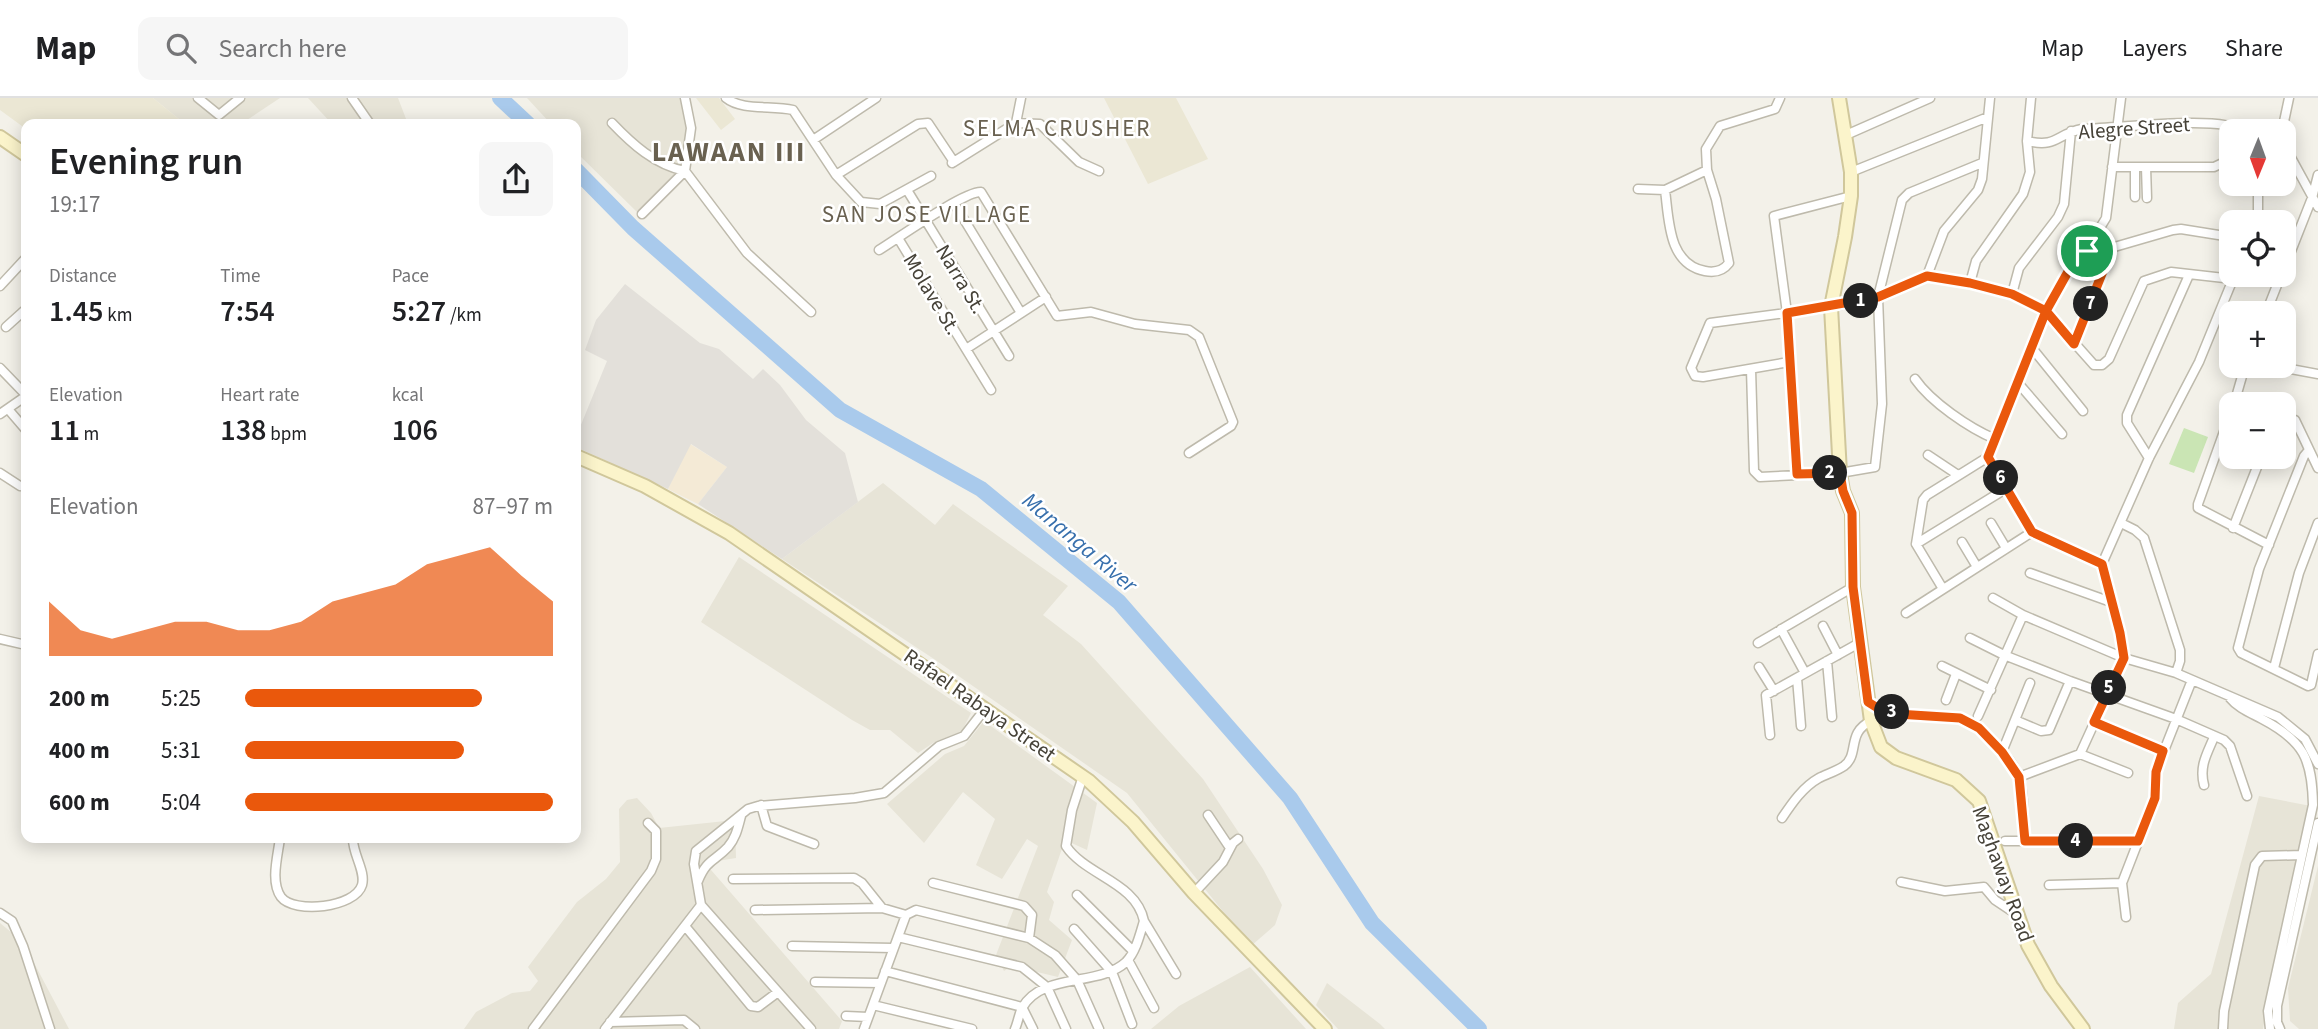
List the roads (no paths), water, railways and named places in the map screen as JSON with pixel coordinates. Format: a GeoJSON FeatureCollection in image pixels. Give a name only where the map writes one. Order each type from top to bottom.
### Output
{"type":"FeatureCollection","features":[{"type":"Feature","properties":{"kind":"street"},"geometry":{"type":"LineString","coordinates":[[198,98],[219,115],[240,98]]}},
{"type":"Feature","properties":{"kind":"street"},"geometry":{"type":"LineString","coordinates":[[352,98],[367,119]]}},
{"type":"Feature","properties":{"kind":"street"},"geometry":{"type":"LineString","coordinates":[[642,214],[685,171],[691,128],[685,98]]}},
{"type":"Feature","properties":{"kind":"street"},"geometry":{"type":"LineString","coordinates":[[726,98],[739,106],[778,106],[793,110],[836,175],[853,196],[868,204],[880,204],[931,176]]}},
{"type":"Feature","properties":{"kind":"street"},"geometry":{"type":"LineString","coordinates":[[813,140],[876,98]]}},
{"type":"Feature","properties":{"kind":"street"},"geometry":{"type":"LineString","coordinates":[[1016,123],[1021,98]]}},
{"type":"Feature","properties":{"kind":"street"},"geometry":{"type":"LineString","coordinates":[[1665,190],[1674,247],[1684,261],[1698,270],[1712,273],[1724,270],[1729,263],[1727,246],[1707,170],[1706,149],[1720,126],[1775,109],[1780,98]]}},
{"type":"Feature","properties":{"kind":"street","name":"Maghaway Road"},"geometry":{"type":"LineString","coordinates":[[1839,98],[1851,172],[1851,196],[1831,307],[1840,473],[1843,491],[1852,513],[1853,587],[1871,721],[1881,747],[1896,758],[1956,780],[1979,801],[2028,946],[2051,986],[2083,1029]]}},
{"type":"Feature","properties":{"kind":"street"},"geometry":{"type":"LineString","coordinates":[[1846,135],[1930,98]]}},
{"type":"Feature","properties":{"kind":"street"},"geometry":{"type":"LineString","coordinates":[[1927,276],[1948,225],[1978,190],[1982,179],[1990,98]]}},
{"type":"Feature","properties":{"kind":"street"},"geometry":{"type":"LineString","coordinates":[[1970,283],[1976,261],[1987,242],[2023,194],[2030,172],[2027,141],[2031,98]]}},
{"type":"Feature","properties":{"kind":"street"},"geometry":{"type":"LineString","coordinates":[[1943,589],[1916,544],[1923,500],[1988,457],[2046,311],[2074,261],[2087,251],[2106,218],[2121,98]]}},
{"type":"Feature","properties":{"kind":"street"},"geometry":{"type":"LineString","coordinates":[[2285,119],[2289,98]]}},
{"type":"Feature","properties":{"kind":"street"},"geometry":{"type":"LineString","coordinates":[[1851,172],[1987,117]]}},
{"type":"Feature","properties":{"kind":"street"},"geometry":{"type":"LineString","coordinates":[[612,123],[637,148],[677,170],[685,171],[747,253],[811,312]]}},
{"type":"Feature","properties":{"kind":"street"},"geometry":{"type":"LineString","coordinates":[[836,175],[918,124],[928,123],[953,163],[1016,123],[1040,124],[1056,136],[1068,153],[1079,162],[1099,171]]}},
{"type":"Feature","properties":{"kind":"street","name":"Alegre Street"},"geometry":{"type":"LineString","coordinates":[[2027,141],[2042,145],[2052,144],[2071,131],[2171,123],[2219,124]]}},
{"type":"Feature","properties":{"kind":"street"},"geometry":{"type":"LineString","coordinates":[[2012,294],[2020,268],[2058,217],[2064,204],[2071,131]]}},
{"type":"Feature","properties":{"kind":"street"},"geometry":{"type":"LineString","coordinates":[[0,137],[21,152]]}},
{"type":"Feature","properties":{"kind":"street"},"geometry":{"type":"LineString","coordinates":[[1751,369],[1754,471],[1760,477],[1840,473],[1871,468],[1876,464],[1882,404],[1878,297],[1902,200],[1909,192],[1982,163]]}},
{"type":"Feature","properties":{"kind":"street"},"geometry":{"type":"LineString","coordinates":[[2112,167],[2214,167],[2219,165]]}},
{"type":"Feature","properties":{"kind":"street"},"geometry":{"type":"LineString","coordinates":[[2135,167],[2135,197]]}},
{"type":"Feature","properties":{"kind":"street"},"geometry":{"type":"LineString","coordinates":[[2146,167],[2147,198]]}},
{"type":"Feature","properties":{"kind":"street"},"geometry":{"type":"LineString","coordinates":[[2296,168],[2318,207]]}},
{"type":"Feature","properties":{"kind":"street"},"geometry":{"type":"LineString","coordinates":[[1638,189],[1665,190],[1707,170]]}},
{"type":"Feature","properties":{"kind":"street"},"geometry":{"type":"LineString","coordinates":[[2296,237],[2318,175]]}},
{"type":"Feature","properties":{"kind":"street","name":"Narra St."},"geometry":{"type":"LineString","coordinates":[[906,190],[1009,355]]}},
{"type":"Feature","properties":{"kind":"street"},"geometry":{"type":"LineString","coordinates":[[879,250],[954,203],[976,191],[981,192],[1057,316],[1091,312],[1135,324],[1189,330],[1199,337],[1233,422],[1231,426],[1189,453]]}},
{"type":"Feature","properties":{"kind":"street"},"geometry":{"type":"LineString","coordinates":[[1797,474],[1787,313],[1774,216],[1851,196]]}},
{"type":"Feature","properties":{"kind":"street"},"geometry":{"type":"LineString","coordinates":[[954,203],[1021,313]]}},
{"type":"Feature","properties":{"kind":"street"},"geometry":{"type":"LineString","coordinates":[[2087,251],[2104,250],[2173,230],[2219,236]]}},
{"type":"Feature","properties":{"kind":"street","name":"Molave St."},"geometry":{"type":"LineString","coordinates":[[898,238],[991,390]]}},
{"type":"Feature","properties":{"kind":"street"},"geometry":{"type":"LineString","coordinates":[[2074,344],[2106,265],[2104,250]]}},
{"type":"Feature","properties":{"kind":"street"},"geometry":{"type":"LineString","coordinates":[[0,286],[21,263]]}},
{"type":"Feature","properties":{"kind":"street"},"geometry":{"type":"LineString","coordinates":[[1788,362],[1703,377],[1695,376],[1690,368],[1710,323],[1831,307],[1878,297],[1927,276],[2012,294],[2046,311],[2094,365],[2102,365],[2109,359],[2144,281],[2171,272],[2219,278]]}},
{"type":"Feature","properties":{"kind":"street"},"geometry":{"type":"LineString","coordinates":[[2149,458],[2126,423],[2127,415],[2189,275]]}},
{"type":"Feature","properties":{"kind":"street"},"geometry":{"type":"LineString","coordinates":[[2080,754],[2124,658],[2102,564],[2149,458],[2199,362],[2230,287]]}},
{"type":"Feature","properties":{"kind":"street"},"geometry":{"type":"LineString","coordinates":[[966,349],[1046,297]]}},
{"type":"Feature","properties":{"kind":"street"},"geometry":{"type":"LineString","coordinates":[[6,327],[21,314]]}},
{"type":"Feature","properties":{"kind":"street"},"geometry":{"type":"LineString","coordinates":[[2032,348],[2083,411]]}},
{"type":"Feature","properties":{"kind":"street"},"geometry":{"type":"LineString","coordinates":[[0,368],[21,390]]}},
{"type":"Feature","properties":{"kind":"street"},"geometry":{"type":"LineString","coordinates":[[2296,370],[2318,374]]}},
{"type":"Feature","properties":{"kind":"street"},"geometry":{"type":"LineString","coordinates":[[1915,379],[1925,394],[1973,430],[1995,439]]}},
{"type":"Feature","properties":{"kind":"street"},"geometry":{"type":"LineString","coordinates":[[2019,384],[2062,434]]}},
{"type":"Feature","properties":{"kind":"street"},"geometry":{"type":"LineString","coordinates":[[0,414],[21,399]]}},
{"type":"Feature","properties":{"kind":"street"},"geometry":{"type":"LineString","coordinates":[[8,409],[21,424]]}},
{"type":"Feature","properties":{"kind":"street"},"geometry":{"type":"LineString","coordinates":[[2296,422],[2318,468]]}},
{"type":"Feature","properties":{"kind":"street"},"geometry":{"type":"LineString","coordinates":[[2219,445],[2198,504],[2201,511],[2269,545]]}},
{"type":"Feature","properties":{"kind":"street"},"geometry":{"type":"LineString","coordinates":[[2309,450],[2304,456],[2259,569],[2238,648],[2241,653],[2305,686],[2311,685],[2318,653]]}},
{"type":"Feature","properties":{"kind":"street"},"geometry":{"type":"LineString","coordinates":[[1928,455],[1958,475]]}},
{"type":"Feature","properties":{"kind":"street"},"geometry":{"type":"LineString","coordinates":[[1988,457],[2032,532],[2102,564]]}},
{"type":"Feature","properties":{"kind":"street","name":"Rafael Rabaya Street"},"geometry":{"type":"LineString","coordinates":[[581,458],[645,486],[729,533],[1083,776],[1133,822],[1194,893],[1325,1029]]}},
{"type":"Feature","properties":{"kind":"street"},"geometry":{"type":"LineString","coordinates":[[2233,528],[2256,469]]}},
{"type":"Feature","properties":{"kind":"street"},"geometry":{"type":"LineString","coordinates":[[0,473],[20,486]]}},
{"type":"Feature","properties":{"kind":"street"},"geometry":{"type":"LineString","coordinates":[[1916,544],[2007,488]]}},
{"type":"Feature","properties":{"kind":"street"},"geometry":{"type":"LineString","coordinates":[[1991,523],[2007,548]]}},
{"type":"Feature","properties":{"kind":"street"},"geometry":{"type":"LineString","coordinates":[[2121,523],[2144,538],[2180,650],[2176,673]]}},
{"type":"Feature","properties":{"kind":"street"},"geometry":{"type":"LineString","coordinates":[[2274,668],[2299,573],[2318,523]]}},
{"type":"Feature","properties":{"kind":"street"},"geometry":{"type":"LineString","coordinates":[[1906,613],[2032,532]]}},
{"type":"Feature","properties":{"kind":"street"},"geometry":{"type":"LineString","coordinates":[[1962,542],[1977,567]]}},
{"type":"Feature","properties":{"kind":"street"},"geometry":{"type":"LineString","coordinates":[[2030,573],[2111,602]]}},
{"type":"Feature","properties":{"kind":"street"},"geometry":{"type":"LineString","coordinates":[[1758,643],[1853,587]]}},
{"type":"Feature","properties":{"kind":"street"},"geometry":{"type":"LineString","coordinates":[[1993,597],[2023,615],[2124,658],[2176,673],[2268,713],[2292,726],[2305,739],[2318,764]]}},
{"type":"Feature","properties":{"kind":"street"},"geometry":{"type":"LineString","coordinates":[[1978,716],[2023,615]]}},
{"type":"Feature","properties":{"kind":"street"},"geometry":{"type":"LineString","coordinates":[[1823,626],[1838,655]]}},
{"type":"Feature","properties":{"kind":"street"},"geometry":{"type":"LineString","coordinates":[[1781,629],[1801,676],[1801,726]]}},
{"type":"Feature","properties":{"kind":"street"},"geometry":{"type":"LineString","coordinates":[[1970,638],[2004,655],[2176,719],[2224,740],[2230,747],[2247,796]]}},
{"type":"Feature","properties":{"kind":"street"},"geometry":{"type":"LineString","coordinates":[[0,639],[21,644]]}},
{"type":"Feature","properties":{"kind":"street"},"geometry":{"type":"LineString","coordinates":[[1770,735],[1766,695],[1861,642]]}},
{"type":"Feature","properties":{"kind":"street"},"geometry":{"type":"LineString","coordinates":[[1827,661],[1832,717]]}},
{"type":"Feature","properties":{"kind":"street"},"geometry":{"type":"LineString","coordinates":[[1942,666],[1991,690]]}},
{"type":"Feature","properties":{"kind":"street"},"geometry":{"type":"LineString","coordinates":[[1759,667],[1774,691]]}},
{"type":"Feature","properties":{"kind":"street"},"geometry":{"type":"LineString","coordinates":[[1945,700],[1956,674]]}},
{"type":"Feature","properties":{"kind":"street"},"geometry":{"type":"LineString","coordinates":[[2126,916],[2122,883],[2155,798],[2156,772],[2163,751],[2192,680]]}},
{"type":"Feature","properties":{"kind":"street"},"geometry":{"type":"LineString","coordinates":[[2015,720],[2041,731],[2049,730],[2070,681]]}},
{"type":"Feature","properties":{"kind":"street"},"geometry":{"type":"LineString","coordinates":[[2002,752],[2030,684]]}},
{"type":"Feature","properties":{"kind":"street"},"geometry":{"type":"LineString","coordinates":[[2230,698],[2235,704],[2274,725],[2299,746],[2312,774],[2314,805],[2302,855],[2277,1006],[2280,1029]]}},
{"type":"Feature","properties":{"kind":"street"},"geometry":{"type":"LineString","coordinates":[[1868,702],[1897,714],[1960,718],[1979,728],[2002,752],[2019,777],[2025,841]]}},
{"type":"Feature","properties":{"kind":"street"},"geometry":{"type":"LineString","coordinates":[[811,1029],[701,905],[694,864],[696,850],[748,809],[761,805],[855,798],[884,793],[939,746],[964,736],[985,709]]}},
{"type":"Feature","properties":{"kind":"street"},"geometry":{"type":"LineString","coordinates":[[1782,818],[1801,793],[1816,780],[1845,766],[1851,757],[1861,726],[1871,721]]}},
{"type":"Feature","properties":{"kind":"street"},"geometry":{"type":"LineString","coordinates":[[2094,722],[2163,751]]}},
{"type":"Feature","properties":{"kind":"street"},"geometry":{"type":"LineString","coordinates":[[2204,785],[2202,765],[2214,737]]}},
{"type":"Feature","properties":{"kind":"street"},"geometry":{"type":"LineString","coordinates":[[2019,777],[2080,754],[2128,773]]}},
{"type":"Feature","properties":{"kind":"street"},"geometry":{"type":"LineString","coordinates":[[1083,776],[1072,810],[1066,846],[1071,854],[1118,886],[1136,902],[1144,921],[1176,974]]}},
{"type":"Feature","properties":{"kind":"street"},"geometry":{"type":"LineString","coordinates":[[761,805],[767,826],[814,844]]}},
{"type":"Feature","properties":{"kind":"street"},"geometry":{"type":"LineString","coordinates":[[1208,815],[1230,848]]}},
{"type":"Feature","properties":{"kind":"street"},"geometry":{"type":"LineString","coordinates":[[698,881],[707,863],[725,850],[736,835],[741,816]]}},
{"type":"Feature","properties":{"kind":"street"},"geometry":{"type":"LineString","coordinates":[[533,1029],[651,871],[656,859],[656,831],[648,823]]}},
{"type":"Feature","properties":{"kind":"street"},"geometry":{"type":"LineString","coordinates":[[2270,1029],[2268,1011],[2318,823]]}},
{"type":"Feature","properties":{"kind":"street"},"geometry":{"type":"LineString","coordinates":[[714,836],[725,850]]}},
{"type":"Feature","properties":{"kind":"street"},"geometry":{"type":"LineString","coordinates":[[1194,893],[1223,862],[1238,839]]}},
{"type":"Feature","properties":{"kind":"street"},"geometry":{"type":"LineString","coordinates":[[2005,841],[2138,841]]}},
{"type":"Feature","properties":{"kind":"street"},"geometry":{"type":"LineString","coordinates":[[279,843],[275,886],[282,898],[296,906],[335,905],[348,901],[361,889],[363,881],[353,843]]}},
{"type":"Feature","properties":{"kind":"street"},"geometry":{"type":"LineString","coordinates":[[2223,1029],[2224,1011],[2255,865],[2262,856],[2302,855]]}},
{"type":"Feature","properties":{"kind":"street"},"geometry":{"type":"LineString","coordinates":[[733,879],[854,878],[862,883],[882,908]]}},
{"type":"Feature","properties":{"kind":"street"},"geometry":{"type":"LineString","coordinates":[[1901,882],[1945,891],[1984,887],[1995,900],[2019,916]]}},
{"type":"Feature","properties":{"kind":"street"},"geometry":{"type":"LineString","coordinates":[[933,883],[1024,906],[1032,915],[1028,938]]}},
{"type":"Feature","properties":{"kind":"street"},"geometry":{"type":"LineString","coordinates":[[2049,885],[2122,883]]}},
{"type":"Feature","properties":{"kind":"street"},"geometry":{"type":"LineString","coordinates":[[1077,894],[1133,951]]}},
{"type":"Feature","properties":{"kind":"street"},"geometry":{"type":"LineString","coordinates":[[607,1026],[701,905]]}},
{"type":"Feature","properties":{"kind":"street"},"geometry":{"type":"LineString","coordinates":[[755,910],[882,908],[906,915]]}},
{"type":"Feature","properties":{"kind":"street"},"geometry":{"type":"LineString","coordinates":[[864,1029],[906,915],[916,909],[1028,938],[1055,955],[1077,981],[1099,1029]]}},
{"type":"Feature","properties":{"kind":"street"},"geometry":{"type":"LineString","coordinates":[[0,913],[12,920],[50,1029]]}},
{"type":"Feature","properties":{"kind":"street"},"geometry":{"type":"LineString","coordinates":[[1015,1029],[1023,1007],[1047,987],[1112,972],[1128,960],[1144,921]]}},
{"type":"Feature","properties":{"kind":"street"},"geometry":{"type":"LineString","coordinates":[[685,926],[751,1006],[758,1007],[778,992]]}},
{"type":"Feature","properties":{"kind":"street"},"geometry":{"type":"LineString","coordinates":[[1074,929],[1112,972],[1132,1024]]}},
{"type":"Feature","properties":{"kind":"street"},"geometry":{"type":"LineString","coordinates":[[898,937],[1022,967],[1047,987],[1066,1029]]}},
{"type":"Feature","properties":{"kind":"street"},"geometry":{"type":"LineString","coordinates":[[792,946],[893,948]]}},
{"type":"Feature","properties":{"kind":"street"},"geometry":{"type":"LineString","coordinates":[[1128,960],[1154,1008]]}},
{"type":"Feature","properties":{"kind":"street"},"geometry":{"type":"LineString","coordinates":[[885,971],[1023,1007]]}},
{"type":"Feature","properties":{"kind":"street"},"geometry":{"type":"LineString","coordinates":[[815,982],[880,983]]}},
{"type":"Feature","properties":{"kind":"street"},"geometry":{"type":"LineString","coordinates":[[873,1005],[972,1029]]}},
{"type":"Feature","properties":{"kind":"street"},"geometry":{"type":"LineString","coordinates":[[1023,1007],[1033,1029]]}},
{"type":"Feature","properties":{"kind":"street"},"geometry":{"type":"LineString","coordinates":[[607,1026],[683,1016],[695,1029]]}},
{"type":"Feature","properties":{"kind":"street"},"geometry":{"type":"LineString","coordinates":[[846,1016],[868,1017]]}},
{"type":"Feature","properties":{"kind":"waterway","name":"Mananga River"},"geometry":{"type":"LineString","coordinates":[[500,98],[523,119]]}},
{"type":"Feature","properties":{"kind":"waterway","name":"Mananga River"},"geometry":{"type":"LineString","coordinates":[[581,175],[633,228],[840,410],[981,489],[1119,602],[1290,798],[1372,923],[1479,1029]]}},
{"type":"Feature","properties":{"kind":"district","name":"SELMA CRUSHER"},"geometry":{"type":"Point","coordinates":[1057,128]}},
{"type":"Feature","properties":{"kind":"district","name":"LAWAAN III"},"geometry":{"type":"Point","coordinates":[729,151]}},
{"type":"Feature","properties":{"kind":"district","name":"SAN JOSE VILLAGE"},"geometry":{"type":"Point","coordinates":[927,214]}}]}
